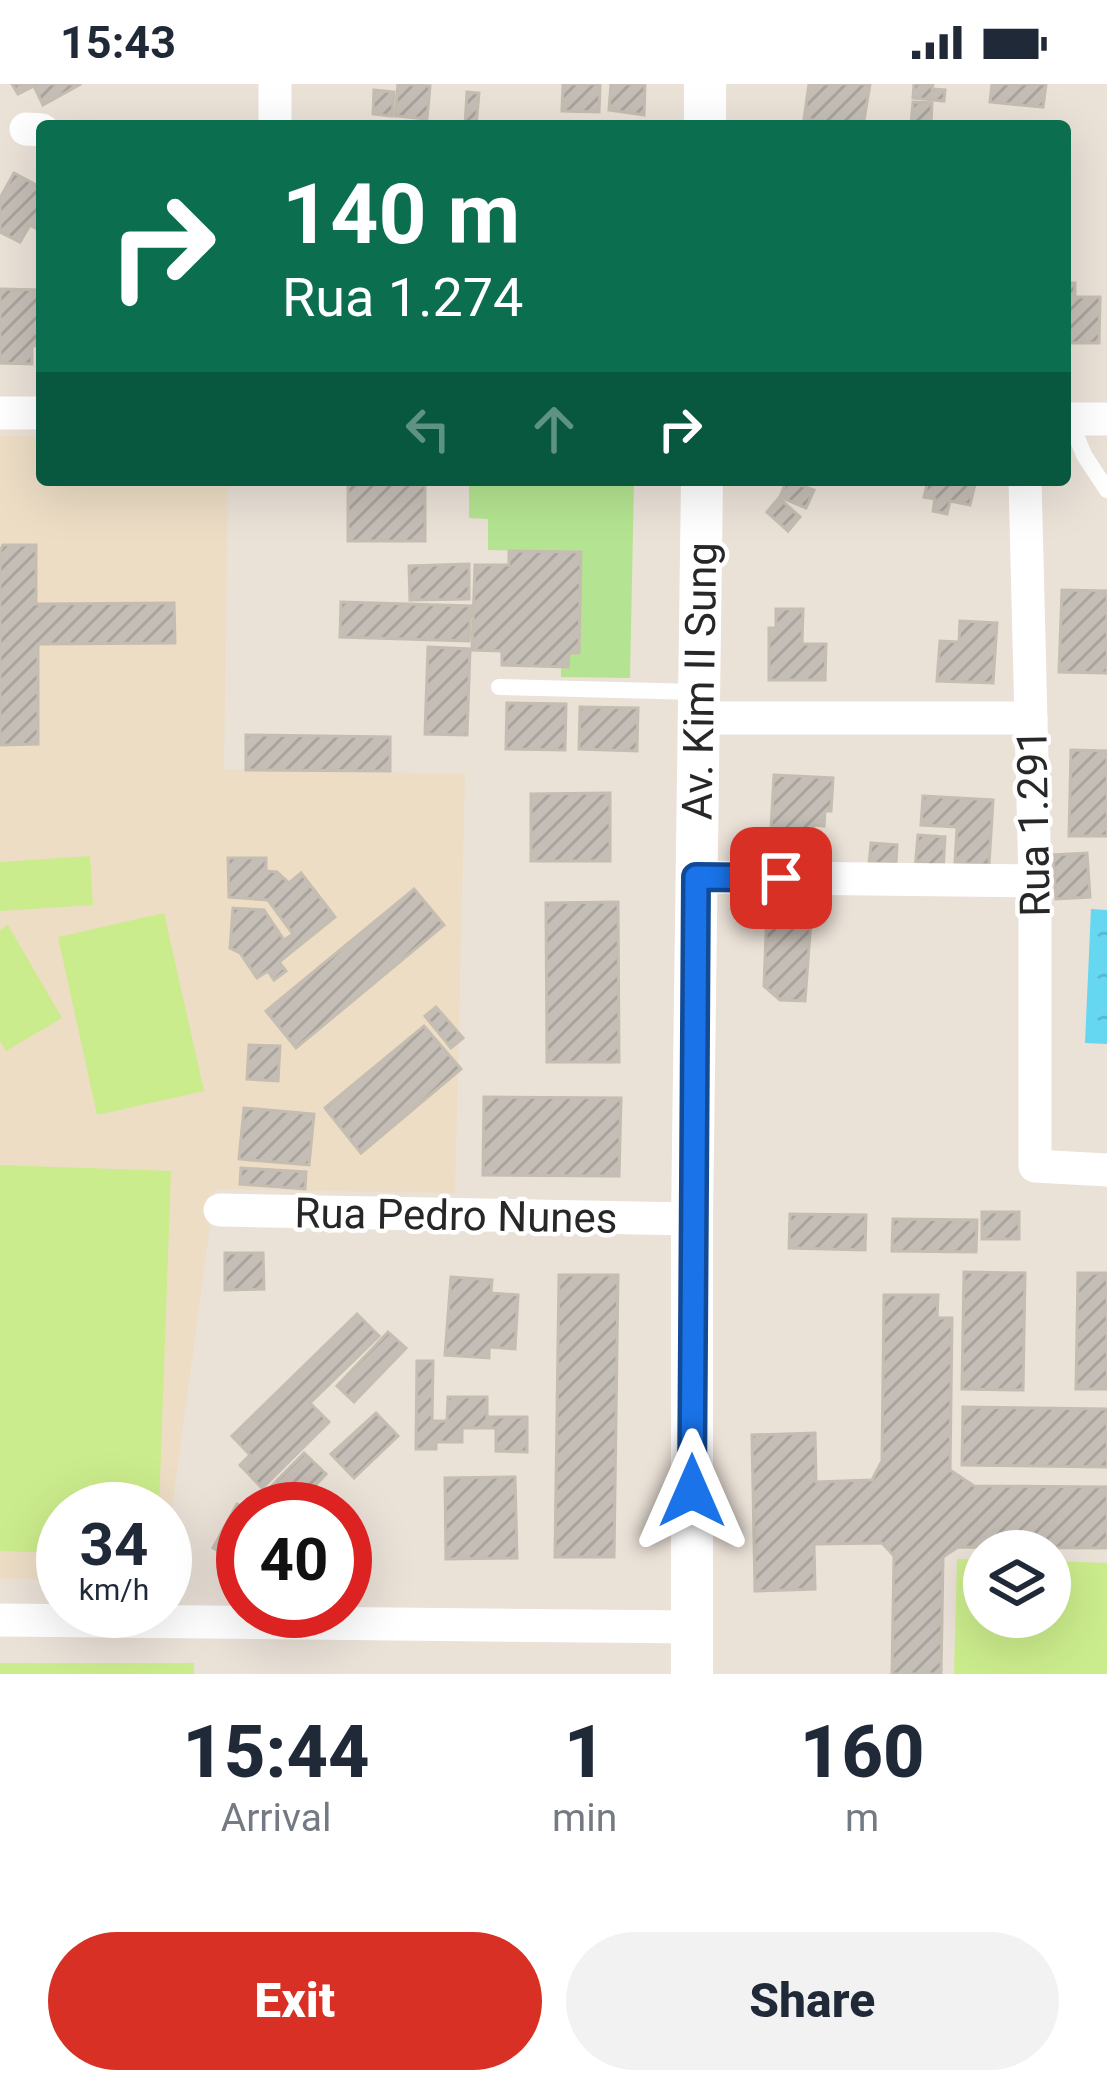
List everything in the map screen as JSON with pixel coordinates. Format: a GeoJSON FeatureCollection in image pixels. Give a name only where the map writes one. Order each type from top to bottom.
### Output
{"type":"FeatureCollection","features":[{"type":"Feature","properties":{"kind":"street"},"geometry":{"type":"LineString","coordinates":[[275,84],[275,120]]}},
{"type":"Feature","properties":{"kind":"street"},"geometry":{"type":"LineString","coordinates":[[705,84],[705,120]]}},
{"type":"Feature","properties":{"kind":"street"},"geometry":{"type":"LineString","coordinates":[[0,413],[36,413]]}},
{"type":"Feature","properties":{"kind":"street"},"geometry":{"type":"LineString","coordinates":[[1071,420],[1107,419]]}},
{"type":"Feature","properties":{"kind":"street","name":"Av. Kim II Sung"},"geometry":{"type":"LineString","coordinates":[[692,1674],[692,1219],[702,486]]}},
{"type":"Feature","properties":{"kind":"street","name":"Rua 1.291"},"geometry":{"type":"LineString","coordinates":[[1025,486],[1035,881],[1035,1166],[1107,1170]]}},
{"type":"Feature","properties":{"kind":"street"},"geometry":{"type":"LineString","coordinates":[[699,705],[1031,718]]}},
{"type":"Feature","properties":{"kind":"street"},"geometry":{"type":"LineString","coordinates":[[696,877],[1035,881]]}},
{"type":"Feature","properties":{"kind":"street","name":"Rua Pedro Nunes"},"geometry":{"type":"LineString","coordinates":[[220,1210],[692,1219]]}},
{"type":"Feature","properties":{"kind":"street"},"geometry":{"type":"LineString","coordinates":[[0,1620],[692,1627]]}},
{"type":"Feature","properties":{"kind":"lane"},"geometry":{"type":"LineString","coordinates":[[1071,427],[1107,490]]}},
{"type":"Feature","properties":{"kind":"lane"},"geometry":{"type":"LineString","coordinates":[[499,687],[699,705]]}},
{"type":"Feature","properties":{"kind":"shaded area"},"geometry":{"type":"Polygon","coordinates":[[[0,436],[36,436],[36,486],[228,486],[224,769],[465,774],[455,1193],[215,1189],[176,1482],[36,1482],[36,1579],[0,1579],[0,436]]]}},
{"type":"Feature","properties":{"kind":"green space"},"geometry":{"type":"Polygon","coordinates":[[[469,486],[634,486],[630,678],[561,677],[569,653],[579,653],[581,552],[488,550],[488,519],[469,518],[469,486]]]}},
{"type":"Feature","properties":{"kind":"green space"},"geometry":{"type":"Polygon","coordinates":[[[90,856],[93,905],[0,911],[0,862],[90,856]]]}},
{"type":"Feature","properties":{"kind":"green space"},"geometry":{"type":"Polygon","coordinates":[[[164,913],[204,1091],[97,1115],[58,937],[164,913]]]}},
{"type":"Feature","properties":{"kind":"green space"},"geometry":{"type":"Polygon","coordinates":[[[8,925],[62,1018],[6,1051],[0,1041],[0,930],[8,925]]]}},
{"type":"Feature","properties":{"kind":"green space"},"geometry":{"type":"Polygon","coordinates":[[[0,1165],[171,1171],[160,1482],[36,1482],[36,1552],[0,1551],[0,1165]]]}},
{"type":"Feature","properties":{"kind":"green space"},"geometry":{"type":"Polygon","coordinates":[[[957,1559],[963,1559],[963,1638],[1071,1638],[1071,1562],[1107,1563],[1107,1674],[954,1674],[957,1559]]]}},
{"type":"Feature","properties":{"kind":"green space"},"geometry":{"type":"Polygon","coordinates":[[[0,1663],[194,1663],[194,1674],[0,1674],[0,1663]]]}},
{"type":"Feature","properties":{"kind":"water"},"geometry":{"type":"Polygon","coordinates":[[[1091,909],[1107,910],[1107,1044],[1085,1043],[1091,909]]]}},
{"type":"Feature","properties":{"kind":"building"},"geometry":{"type":"Polygon","coordinates":[[[12,84],[81,84],[43,105],[34,86],[18,94],[12,84]]]}},
{"type":"Feature","properties":{"kind":"building"},"geometry":{"type":"Polygon","coordinates":[[[398,84],[430,86],[427,119],[395,116],[398,84]]]}},
{"type":"Feature","properties":{"kind":"building"},"geometry":{"type":"Polygon","coordinates":[[[563,84],[600,84],[599,112],[562,111],[563,84]]]}},
{"type":"Feature","properties":{"kind":"building"},"geometry":{"type":"Polygon","coordinates":[[[611,84],[645,84],[644,115],[609,110],[611,84]]]}},
{"type":"Feature","properties":{"kind":"building"},"geometry":{"type":"Polygon","coordinates":[[[809,84],[870,84],[864,120],[804,119],[809,84]]]}},
{"type":"Feature","properties":{"kind":"building"},"geometry":{"type":"Polygon","coordinates":[[[914,84],[933,84],[932,89],[945,90],[944,101],[913,98],[914,84]]]}},
{"type":"Feature","properties":{"kind":"building"},"geometry":{"type":"Polygon","coordinates":[[[992,84],[1046,84],[1043,107],[990,102],[992,84]]]}},
{"type":"Feature","properties":{"kind":"building"},"geometry":{"type":"Polygon","coordinates":[[[374,90],[394,92],[392,116],[373,114],[374,90]]]}},
{"type":"Feature","properties":{"kind":"building"},"geometry":{"type":"Polygon","coordinates":[[[467,92],[479,93],[477,120],[465,120],[467,92]]]}},
{"type":"Feature","properties":{"kind":"building"},"geometry":{"type":"Polygon","coordinates":[[[913,102],[932,103],[931,120],[911,120],[913,102]]]}},
{"type":"Feature","properties":{"kind":"building"},"geometry":{"type":"Polygon","coordinates":[[[14,173],[36,185],[36,228],[30,225],[20,242],[0,232],[0,198],[14,173]]]}},
{"type":"Feature","properties":{"kind":"building"},"geometry":{"type":"Polygon","coordinates":[[[1071,283],[1075,283],[1075,297],[1100,297],[1099,343],[1071,343],[1071,283]]]}},
{"type":"Feature","properties":{"kind":"building"},"geometry":{"type":"Polygon","coordinates":[[[0,289],[36,290],[32,364],[0,363],[0,289]]]}},
{"type":"Feature","properties":{"kind":"building"},"geometry":{"type":"Polygon","coordinates":[[[348,486],[425,486],[425,541],[348,541],[348,486]]]}},
{"type":"Feature","properties":{"kind":"building"},"geometry":{"type":"Polygon","coordinates":[[[785,486],[814,490],[806,508],[780,497],[785,486]]]}},
{"type":"Feature","properties":{"kind":"building"},"geometry":{"type":"Polygon","coordinates":[[[927,486],[975,486],[970,505],[950,501],[947,514],[933,511],[935,499],[924,497],[927,486]]]}},
{"type":"Feature","properties":{"kind":"building"},"geometry":{"type":"Polygon","coordinates":[[[779,498],[800,517],[788,531],[767,512],[779,498]]]}},
{"type":"Feature","properties":{"kind":"building"},"geometry":{"type":"Polygon","coordinates":[[[3,545],[36,545],[36,604],[174,603],[175,643],[38,644],[38,744],[0,745],[3,545]]]}},
{"type":"Feature","properties":{"kind":"building"},"geometry":{"type":"Polygon","coordinates":[[[509,551],[581,552],[579,653],[569,653],[568,667],[502,665],[502,651],[472,650],[475,565],[509,565],[509,551]]]}},
{"type":"Feature","properties":{"kind":"building"},"geometry":{"type":"Polygon","coordinates":[[[469,564],[469,599],[410,600],[409,566],[469,564]]]}},
{"type":"Feature","properties":{"kind":"building"},"geometry":{"type":"Polygon","coordinates":[[[1062,590],[1107,591],[1107,673],[1059,672],[1062,590]]]}},
{"type":"Feature","properties":{"kind":"building"},"geometry":{"type":"Polygon","coordinates":[[[341,602],[471,606],[469,641],[340,637],[341,602]]]}},
{"type":"Feature","properties":{"kind":"building"},"geometry":{"type":"Polygon","coordinates":[[[776,609],[803,609],[802,644],[826,644],[825,680],[769,680],[769,628],[776,628],[776,609]]]}},
{"type":"Feature","properties":{"kind":"building"},"geometry":{"type":"Polygon","coordinates":[[[960,621],[997,623],[993,683],[937,681],[940,641],[959,642],[960,621]]]}},
{"type":"Feature","properties":{"kind":"building"},"geometry":{"type":"Polygon","coordinates":[[[428,647],[470,649],[467,735],[425,734],[428,647]]]}},
{"type":"Feature","properties":{"kind":"building"},"geometry":{"type":"Polygon","coordinates":[[[507,703],[566,704],[565,750],[506,749],[507,703]]]}},
{"type":"Feature","properties":{"kind":"building"},"geometry":{"type":"Polygon","coordinates":[[[580,707],[638,708],[637,751],[579,749],[580,707]]]}},
{"type":"Feature","properties":{"kind":"building"},"geometry":{"type":"Polygon","coordinates":[[[246,735],[390,737],[390,771],[246,770],[246,735]]]}},
{"type":"Feature","properties":{"kind":"building"},"geometry":{"type":"Polygon","coordinates":[[[1071,750],[1107,751],[1107,836],[1069,836],[1071,750]]]}},
{"type":"Feature","properties":{"kind":"building"},"geometry":{"type":"Polygon","coordinates":[[[774,775],[833,778],[831,811],[825,811],[824,826],[814,825],[805,848],[770,846],[774,775]]]}},
{"type":"Feature","properties":{"kind":"building"},"geometry":{"type":"Polygon","coordinates":[[[610,793],[610,861],[531,861],[531,794],[610,793]]]}},
{"type":"Feature","properties":{"kind":"building"},"geometry":{"type":"Polygon","coordinates":[[[923,796],[993,800],[989,865],[955,863],[957,827],[921,825],[923,796]]]}},
{"type":"Feature","properties":{"kind":"building"},"geometry":{"type":"Polygon","coordinates":[[[918,835],[945,837],[943,871],[915,869],[918,835]]]}},
{"type":"Feature","properties":{"kind":"building"},"geometry":{"type":"Polygon","coordinates":[[[871,843],[897,845],[896,864],[869,863],[871,843]]]}},
{"type":"Feature","properties":{"kind":"building"},"geometry":{"type":"Polygon","coordinates":[[[1087,853],[1090,897],[1056,899],[1053,855],[1087,853]]]}},
{"type":"Feature","properties":{"kind":"building"},"geometry":{"type":"Polygon","coordinates":[[[228,858],[266,858],[266,871],[277,872],[289,883],[301,873],[335,917],[279,962],[286,971],[274,980],[268,971],[257,978],[240,953],[230,948],[233,908],[264,910],[284,940],[293,934],[268,900],[229,897],[228,858]]]}},
{"type":"Feature","properties":{"kind":"building"},"geometry":{"type":"Polygon","coordinates":[[[414,889],[444,925],[296,1048],[266,1011],[414,889]]]}},
{"type":"Feature","properties":{"kind":"building"},"geometry":{"type":"Polygon","coordinates":[[[618,902],[619,1062],[547,1062],[546,903],[618,902]]]}},
{"type":"Feature","properties":{"kind":"building"},"geometry":{"type":"Polygon","coordinates":[[[777,902],[812,906],[805,1001],[780,1000],[764,986],[767,909],[777,902]]]}},
{"type":"Feature","properties":{"kind":"building"},"geometry":{"type":"Polygon","coordinates":[[[436,1007],[463,1038],[451,1048],[425,1016],[436,1007]]]}},
{"type":"Feature","properties":{"kind":"building"},"geometry":{"type":"Polygon","coordinates":[[[424,1026],[461,1069],[361,1153],[325,1108],[424,1026]]]}},
{"type":"Feature","properties":{"kind":"building"},"geometry":{"type":"Polygon","coordinates":[[[249,1045],[280,1046],[278,1081],[247,1079],[249,1045]]]}},
{"type":"Feature","properties":{"kind":"building"},"geometry":{"type":"Polygon","coordinates":[[[484,1097],[621,1098],[619,1176],[483,1175],[484,1097]]]}},
{"type":"Feature","properties":{"kind":"building"},"geometry":{"type":"Polygon","coordinates":[[[244,1108],[314,1114],[309,1165],[239,1159],[244,1108]]]}},
{"type":"Feature","properties":{"kind":"building"},"geometry":{"type":"Polygon","coordinates":[[[241,1168],[306,1172],[305,1189],[240,1184],[241,1168]]]}},
{"type":"Feature","properties":{"kind":"building"},"geometry":{"type":"Polygon","coordinates":[[[982,1212],[1019,1212],[1019,1239],[982,1239],[982,1212]]]}},
{"type":"Feature","properties":{"kind":"building"},"geometry":{"type":"Polygon","coordinates":[[[790,1214],[866,1215],[865,1250],[789,1248],[790,1214]]]}},
{"type":"Feature","properties":{"kind":"building"},"geometry":{"type":"Polygon","coordinates":[[[893,1219],[977,1220],[976,1252],[892,1251],[893,1219]]]}},
{"type":"Feature","properties":{"kind":"building"},"geometry":{"type":"Polygon","coordinates":[[[225,1253],[263,1253],[264,1289],[225,1290],[225,1253]]]}},
{"type":"Feature","properties":{"kind":"building"},"geometry":{"type":"Polygon","coordinates":[[[964,1272],[1025,1273],[1023,1390],[962,1389],[964,1272]]]}},
{"type":"Feature","properties":{"kind":"building"},"geometry":{"type":"Polygon","coordinates":[[[1078,1273],[1107,1273],[1107,1389],[1076,1389],[1078,1273]]]}},
{"type":"Feature","properties":{"kind":"building"},"geometry":{"type":"Polygon","coordinates":[[[559,1275],[618,1275],[614,1557],[555,1557],[559,1275]]]}},
{"type":"Feature","properties":{"kind":"building"},"geometry":{"type":"Polygon","coordinates":[[[451,1277],[492,1280],[491,1293],[518,1295],[515,1349],[489,1347],[489,1358],[445,1355],[451,1277]]]}},
{"type":"Feature","properties":{"kind":"building"},"geometry":{"type":"Polygon","coordinates":[[[884,1295],[938,1295],[937,1318],[952,1318],[950,1470],[974,1486],[1107,1487],[1107,1548],[1071,1548],[1071,1530],[963,1530],[963,1547],[943,1557],[941,1674],[892,1674],[894,1556],[882,1543],[814,1544],[815,1589],[755,1591],[752,1435],[815,1433],[816,1482],[872,1480],[882,1461],[884,1295]]]}},
{"type":"Feature","properties":{"kind":"building"},"geometry":{"type":"Polygon","coordinates":[[[357,1314],[379,1336],[310,1403],[329,1422],[268,1482],[256,1482],[240,1465],[250,1455],[232,1436],[357,1314]]]}},
{"type":"Feature","properties":{"kind":"building"},"geometry":{"type":"Polygon","coordinates":[[[388,1332],[406,1348],[354,1402],[337,1386],[388,1332]]]}},
{"type":"Feature","properties":{"kind":"building"},"geometry":{"type":"Polygon","coordinates":[[[417,1361],[433,1361],[432,1421],[447,1421],[448,1397],[487,1397],[487,1417],[527,1417],[527,1452],[496,1451],[496,1428],[462,1428],[462,1442],[436,1442],[436,1449],[416,1449],[417,1361]]]}},
{"type":"Feature","properties":{"kind":"building"},"geometry":{"type":"Polygon","coordinates":[[[963,1407],[1107,1409],[1107,1467],[962,1465],[963,1407]]]}},
{"type":"Feature","properties":{"kind":"building"},"geometry":{"type":"Polygon","coordinates":[[[376,1413],[398,1436],[354,1478],[331,1454],[376,1413]]]}},
{"type":"Feature","properties":{"kind":"building"},"geometry":{"type":"Polygon","coordinates":[[[304,1453],[326,1474],[318,1482],[276,1482],[304,1453]]]}},
{"type":"Feature","properties":{"kind":"building"},"geometry":{"type":"Polygon","coordinates":[[[515,1477],[517,1558],[446,1559],[445,1478],[515,1477]]]}},
{"type":"Feature","properties":{"kind":"route"},"geometry":{"type":"LineString","coordinates":[[692,1491],[696,877],[781,878]]}}]}
